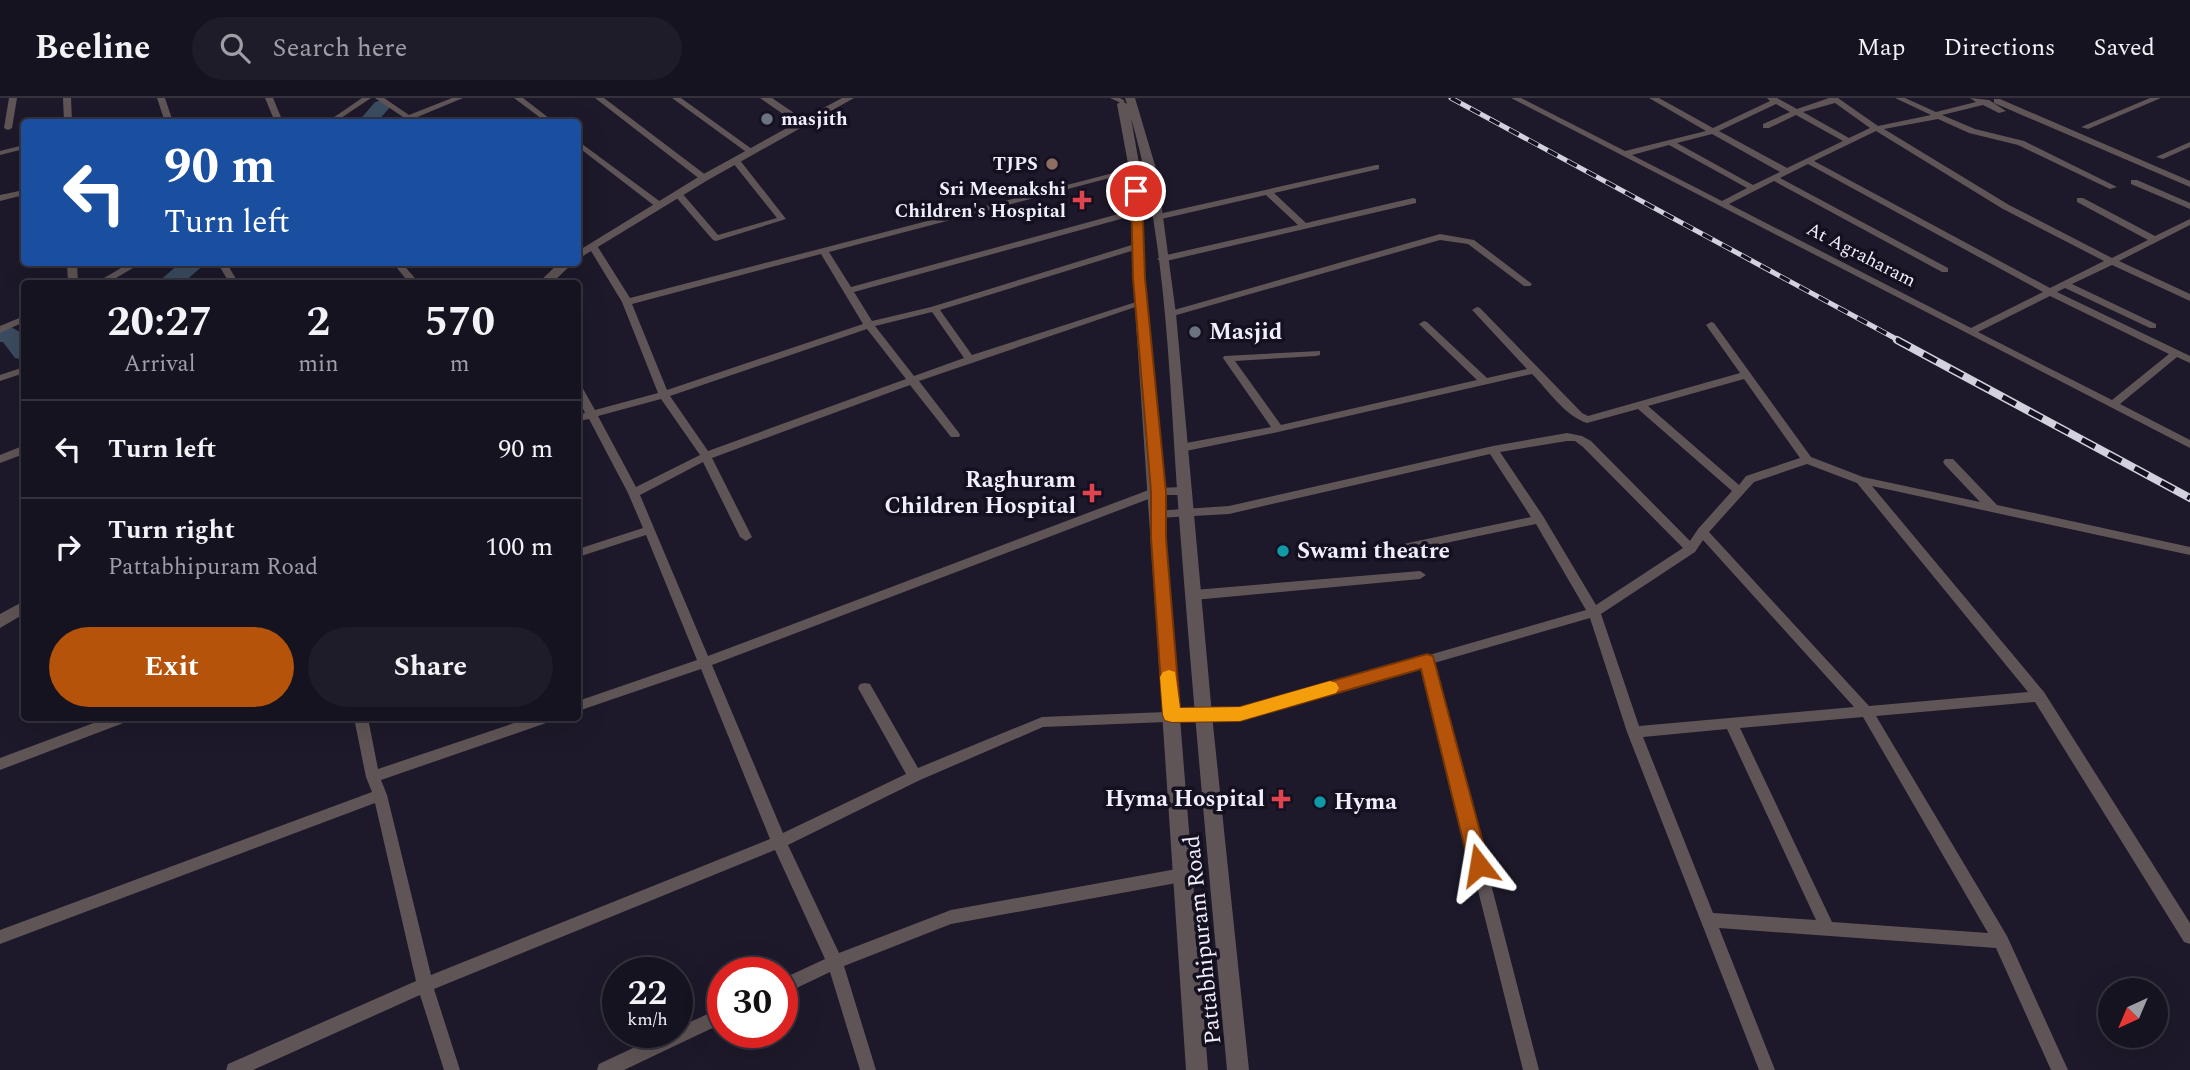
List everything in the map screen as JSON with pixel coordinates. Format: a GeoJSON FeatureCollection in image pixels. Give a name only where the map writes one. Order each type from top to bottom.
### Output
{"type":"FeatureCollection","features":[{"type":"Feature","properties":{"kind":"street"},"geometry":{"type":"LineString","coordinates":[[8,128],[13,98]]}},
{"type":"Feature","properties":{"kind":"street"},"geometry":{"type":"LineString","coordinates":[[67,98],[68,119]]}},
{"type":"Feature","properties":{"kind":"street"},"geometry":{"type":"LineString","coordinates":[[161,98],[168,119]]}},
{"type":"Feature","properties":{"kind":"street"},"geometry":{"type":"LineString","coordinates":[[269,98],[278,119]]}},
{"type":"Feature","properties":{"kind":"street"},"geometry":{"type":"LineString","coordinates":[[336,119],[367,98]]}},
{"type":"Feature","properties":{"kind":"street"},"geometry":{"type":"LineString","coordinates":[[379,98],[410,119]]}},
{"type":"Feature","properties":{"kind":"street"},"geometry":{"type":"LineString","coordinates":[[414,119],[459,98]]}},
{"type":"Feature","properties":{"kind":"street"},"geometry":{"type":"LineString","coordinates":[[521,98],[547,119]]}},
{"type":"Feature","properties":{"kind":"street"},"geometry":{"type":"LineString","coordinates":[[599,98],[704,178]]}},
{"type":"Feature","properties":{"kind":"street"},"geometry":{"type":"LineString","coordinates":[[676,98],[752,152]]}},
{"type":"Feature","properties":{"kind":"street"},"geometry":{"type":"LineString","coordinates":[[765,98],[802,123]]}},
{"type":"Feature","properties":{"kind":"street"},"geometry":{"type":"LineString","coordinates":[[581,254],[704,178],[849,98]]}},
{"type":"Feature","properties":{"kind":"street","name":"At Agraharam"},"geometry":{"type":"LineString","coordinates":[[1515,98],[2190,444]]}},
{"type":"Feature","properties":{"kind":"street"},"geometry":{"type":"LineString","coordinates":[[1653,98],[1710,132],[1787,172]]}},
{"type":"Feature","properties":{"kind":"street"},"geometry":{"type":"LineString","coordinates":[[1899,98],[1972,131],[2021,143],[2113,187]]}},
{"type":"Feature","properties":{"kind":"street"},"geometry":{"type":"LineString","coordinates":[[1974,98],[2095,152]]}},
{"type":"Feature","properties":{"kind":"street"},"geometry":{"type":"LineString","coordinates":[[2085,127],[2157,98]]}},
{"type":"Feature","properties":{"kind":"street","name":"Pattabhipuram Road"},"geometry":{"type":"LineString","coordinates":[[1126,99],[1157,217],[1170,314],[1203,715],[1238,1070]]}},
{"type":"Feature","properties":{"kind":"street"},"geometry":{"type":"LineString","coordinates":[[1625,154],[1710,132],[1773,99],[1849,141]]}},
{"type":"Feature","properties":{"kind":"street"},"geometry":{"type":"LineString","coordinates":[[1766,126],[1834,99],[1874,129],[1925,161],[2110,262],[2190,298]]}},
{"type":"Feature","properties":{"kind":"street"},"geometry":{"type":"LineString","coordinates":[[1722,204],[1874,129],[2001,100],[2190,184]]}},
{"type":"Feature","properties":{"kind":"street"},"geometry":{"type":"LineString","coordinates":[[1669,142],[1753,188]]}},
{"type":"Feature","properties":{"kind":"street"},"geometry":{"type":"LineString","coordinates":[[2160,158],[2190,144]]}},
{"type":"Feature","properties":{"kind":"street"},"geometry":{"type":"LineString","coordinates":[[581,145],[659,205]]}},
{"type":"Feature","properties":{"kind":"street"},"geometry":{"type":"LineString","coordinates":[[0,153],[21,148]]}},
{"type":"Feature","properties":{"kind":"street"},"geometry":{"type":"LineString","coordinates":[[1808,161],[2052,293],[2190,360]]}},
{"type":"Feature","properties":{"kind":"street"},"geometry":{"type":"LineString","coordinates":[[678,194],[716,238],[782,219],[736,162]]}},
{"type":"Feature","properties":{"kind":"street"},"geometry":{"type":"LineString","coordinates":[[1157,217],[1376,167]]}},
{"type":"Feature","properties":{"kind":"street"},"geometry":{"type":"LineString","coordinates":[[627,302],[824,253],[1117,174],[1144,171]]}},
{"type":"Feature","properties":{"kind":"street","name":"Pattabhipuram Road"},"geometry":{"type":"LineString","coordinates":[[1144,171],[1136,212],[1138,246],[1158,492],[1197,1070]]}},
{"type":"Feature","properties":{"kind":"street"},"geometry":{"type":"LineString","coordinates":[[1774,178],[1945,270]]}},
{"type":"Feature","properties":{"kind":"street"},"geometry":{"type":"LineString","coordinates":[[2134,182],[2190,206]]}},
{"type":"Feature","properties":{"kind":"street"},"geometry":{"type":"LineString","coordinates":[[1268,191],[1304,226]]}},
{"type":"Feature","properties":{"kind":"street"},"geometry":{"type":"LineString","coordinates":[[0,198],[21,194]]}},
{"type":"Feature","properties":{"kind":"street"},"geometry":{"type":"LineString","coordinates":[[2080,200],[2153,239]]}},
{"type":"Feature","properties":{"kind":"street"},"geometry":{"type":"LineString","coordinates":[[1162,259],[1413,201]]}},
{"type":"Feature","properties":{"kind":"street"},"geometry":{"type":"LineString","coordinates":[[848,291],[1136,212]]}},
{"type":"Feature","properties":{"kind":"street"},"geometry":{"type":"LineString","coordinates":[[1972,331],[2190,222]]}},
{"type":"Feature","properties":{"kind":"street"},"geometry":{"type":"LineString","coordinates":[[1170,314],[1440,237],[1471,242],[1527,284]]}},
{"type":"Feature","properties":{"kind":"street"},"geometry":{"type":"LineString","coordinates":[[593,246],[627,302],[664,395],[706,456],[746,537]]}},
{"type":"Feature","properties":{"kind":"street"},"geometry":{"type":"LineString","coordinates":[[868,1070],[835,962],[779,842],[634,493],[584,417],[664,395],[869,325],[934,309],[1138,246]]}},
{"type":"Feature","properties":{"kind":"street"},"geometry":{"type":"LineString","coordinates":[[824,253],[869,325],[954,435]]}},
{"type":"Feature","properties":{"kind":"street"},"geometry":{"type":"LineString","coordinates":[[105,280],[132,266]]}},
{"type":"Feature","properties":{"kind":"street"},"geometry":{"type":"LineString","coordinates":[[400,266],[412,280]]}},
{"type":"Feature","properties":{"kind":"street"},"geometry":{"type":"LineString","coordinates":[[548,280],[564,266]]}},
{"type":"Feature","properties":{"kind":"street"},"geometry":{"type":"LineString","coordinates":[[2066,285],[2153,326]]}},
{"type":"Feature","properties":{"kind":"street"},"geometry":{"type":"LineString","coordinates":[[634,493],[706,456],[970,359],[1142,303]]}},
{"type":"Feature","properties":{"kind":"street"},"geometry":{"type":"LineString","coordinates":[[934,309],[970,359]]}},
{"type":"Feature","properties":{"kind":"street"},"geometry":{"type":"LineString","coordinates":[[1477,310],[1578,415],[1587,420],[1746,375]]}},
{"type":"Feature","properties":{"kind":"street"},"geometry":{"type":"LineString","coordinates":[[0,330],[21,320]]}},
{"type":"Feature","properties":{"kind":"street"},"geometry":{"type":"LineString","coordinates":[[1424,324],[1485,382]]}},
{"type":"Feature","properties":{"kind":"street"},"geometry":{"type":"LineString","coordinates":[[1711,325],[1807,460],[1861,480],[2190,551]]}},
{"type":"Feature","properties":{"kind":"street"},"geometry":{"type":"LineString","coordinates":[[1278,429],[1228,358],[1316,353]]}},
{"type":"Feature","properties":{"kind":"street"},"geometry":{"type":"LineString","coordinates":[[2113,404],[2176,353]]}},
{"type":"Feature","properties":{"kind":"street"},"geometry":{"type":"LineString","coordinates":[[1181,448],[1278,429],[1534,370]]}},
{"type":"Feature","properties":{"kind":"street"},"geometry":{"type":"LineString","coordinates":[[0,378],[21,371]]}},
{"type":"Feature","properties":{"kind":"street"},"geometry":{"type":"LineString","coordinates":[[1641,406],[1740,492]]}},
{"type":"Feature","properties":{"kind":"street"},"geometry":{"type":"LineString","coordinates":[[1158,514],[1229,510],[1493,450],[1567,437],[1578,438],[1587,444],[1691,549]]}},
{"type":"Feature","properties":{"kind":"street"},"geometry":{"type":"LineString","coordinates":[[1493,450],[1539,519],[1594,612],[1634,732],[1768,1070]]}},
{"type":"Feature","properties":{"kind":"street"},"geometry":{"type":"LineString","coordinates":[[0,459],[21,451]]}},
{"type":"Feature","properties":{"kind":"street"},"geometry":{"type":"LineString","coordinates":[[234,1070],[425,985],[779,842],[915,776],[1042,722],[1240,714],[1594,612],[1691,549],[1702,532],[1750,479],[1807,460]]}},
{"type":"Feature","properties":{"kind":"street"},"geometry":{"type":"LineString","coordinates":[[1950,462],[1992,508]]}},
{"type":"Feature","properties":{"kind":"street"},"geometry":{"type":"LineString","coordinates":[[1861,480],[2039,696],[2190,937]]}},
{"type":"Feature","properties":{"kind":"street"},"geometry":{"type":"LineString","coordinates":[[581,705],[704,663],[1158,492],[1186,491]]}},
{"type":"Feature","properties":{"kind":"street"},"geometry":{"type":"LineString","coordinates":[[1408,547],[1539,519]]}},
{"type":"Feature","properties":{"kind":"street"},"geometry":{"type":"LineString","coordinates":[[581,552],[649,530]]}},
{"type":"Feature","properties":{"kind":"street"},"geometry":{"type":"LineString","coordinates":[[1702,532],[1866,711],[2001,941],[2060,1070]]}},
{"type":"Feature","properties":{"kind":"street"},"geometry":{"type":"LineString","coordinates":[[1194,595],[1420,575]]}},
{"type":"Feature","properties":{"kind":"street"},"geometry":{"type":"LineString","coordinates":[[0,622],[21,609]]}},
{"type":"Feature","properties":{"kind":"street"},"geometry":{"type":"LineString","coordinates":[[1427,660],[1531,1070]]}},
{"type":"Feature","properties":{"kind":"street"},"geometry":{"type":"LineString","coordinates":[[865,688],[915,776]]}},
{"type":"Feature","properties":{"kind":"street"},"geometry":{"type":"LineString","coordinates":[[1634,732],[2039,696]]}},
{"type":"Feature","properties":{"kind":"street"},"geometry":{"type":"LineString","coordinates":[[0,764],[113,721]]}},
{"type":"Feature","properties":{"kind":"street"},"geometry":{"type":"LineString","coordinates":[[362,721],[425,985],[452,1070]]}},
{"type":"Feature","properties":{"kind":"street"},"geometry":{"type":"LineString","coordinates":[[373,777],[530,721]]}},
{"type":"Feature","properties":{"kind":"street"},"geometry":{"type":"LineString","coordinates":[[1730,722],[1827,928]]}},
{"type":"Feature","properties":{"kind":"street"},"geometry":{"type":"LineString","coordinates":[[0,937],[380,795]]}},
{"type":"Feature","properties":{"kind":"street"},"geometry":{"type":"LineString","coordinates":[[798,979],[835,962],[951,917],[1182,875]]}},
{"type":"Feature","properties":{"kind":"street"},"geometry":{"type":"LineString","coordinates":[[1709,920],[2001,941]]}},
{"type":"Feature","properties":{"kind":"street"},"geometry":{"type":"LineString","coordinates":[[606,1070],[707,1023]]}},
{"type":"Feature","properties":{"kind":"waterway"},"geometry":{"type":"LineString","coordinates":[[370,119],[382,106]]}},
{"type":"Feature","properties":{"kind":"waterway"},"geometry":{"type":"LineString","coordinates":[[172,280],[191,266]]}},
{"type":"Feature","properties":{"kind":"waterway"},"geometry":{"type":"LineString","coordinates":[[0,335],[9,334],[21,349]]}},
{"type":"Feature","properties":{"kind":"railway"},"geometry":{"type":"LineString","coordinates":[[1451,98],[1900,341]]}},
{"type":"Feature","properties":{"kind":"railway"},"geometry":{"type":"LineString","coordinates":[[1897,340],[2190,498]]}},
{"type":"Feature","properties":{"kind":"slow traffic"},"geometry":{"type":"LineString","coordinates":[[1169,677],[1172,715],[1240,714],[1330,688]]}},
{"type":"Feature","properties":{"kind":"place","name":"masjith"},"geometry":{"type":"Point","coordinates":[767,119]}},
{"type":"Feature","properties":{"kind":"place","name":"TJPS"},"geometry":{"type":"Point","coordinates":[1052,164]}},
{"type":"Feature","properties":{"kind":"place","name":"Sri Meenakshi Children's Hospital"},"geometry":{"type":"Point","coordinates":[1082,200]}},
{"type":"Feature","properties":{"kind":"place","name":"Masjid"},"geometry":{"type":"Point","coordinates":[1195,332]}},
{"type":"Feature","properties":{"kind":"place","name":"Raghuram Children Hospital"},"geometry":{"type":"Point","coordinates":[1092,493]}},
{"type":"Feature","properties":{"kind":"place","name":"Swami theatre"},"geometry":{"type":"Point","coordinates":[1283,551]}},
{"type":"Feature","properties":{"kind":"place","name":"Hyma Hospital"},"geometry":{"type":"Point","coordinates":[1281,799]}},
{"type":"Feature","properties":{"kind":"place","name":"Hyma"},"geometry":{"type":"Point","coordinates":[1320,802]}},
{"type":"Feature","properties":{"kind":"route"},"geometry":{"type":"LineString","coordinates":[[1136,191],[1139,278],[1158,492],[1172,715],[1240,714],[1427,660],[1479,865]]}}]}
